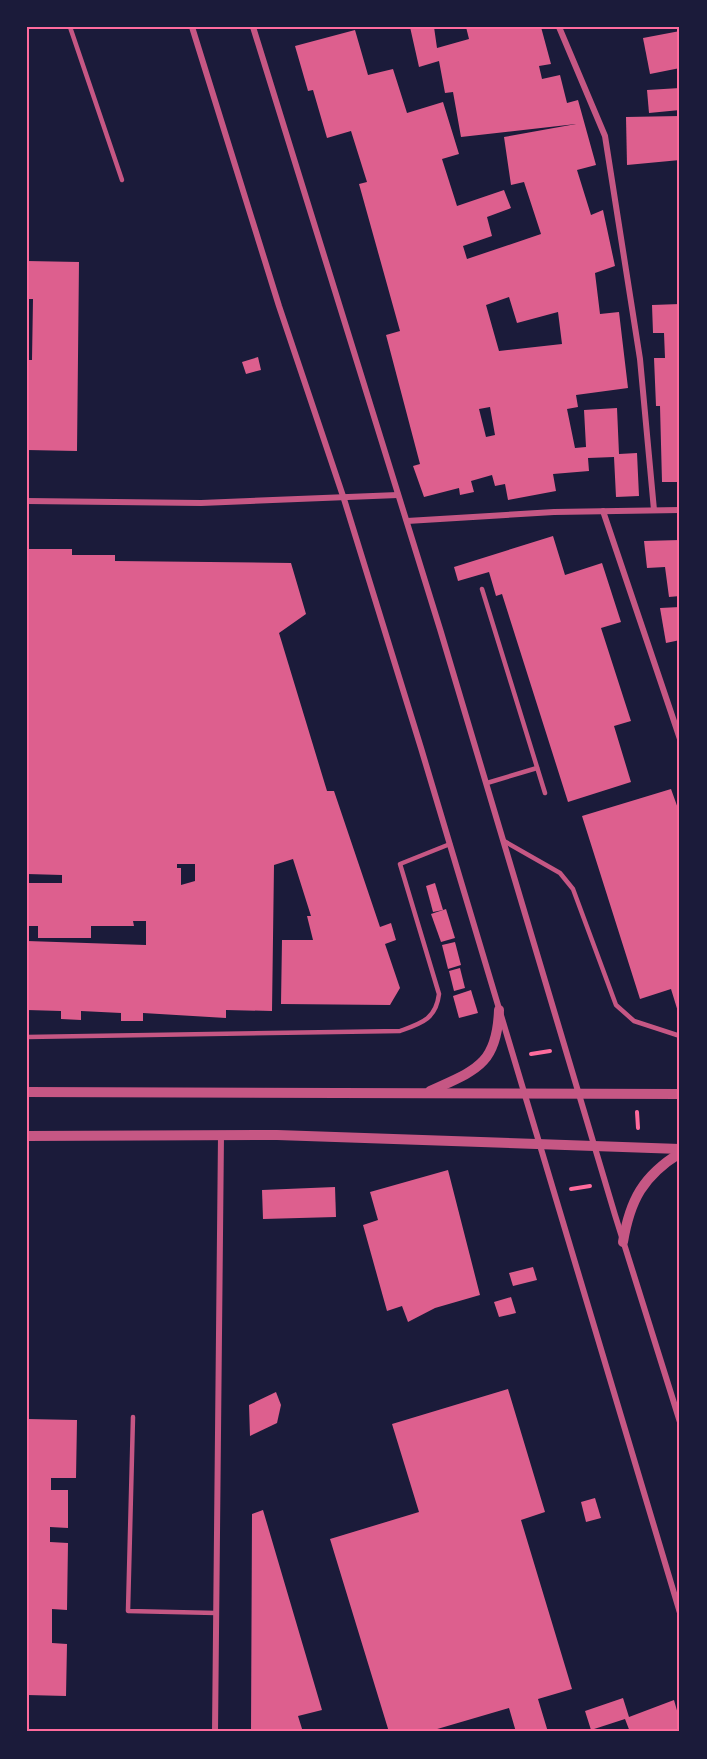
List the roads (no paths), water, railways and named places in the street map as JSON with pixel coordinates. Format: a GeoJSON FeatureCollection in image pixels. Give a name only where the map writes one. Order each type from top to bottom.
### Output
{"type":"FeatureCollection","features":[{"type":"Feature","properties":{"kind":"street"},"geometry":{"type":"LineString","coordinates":[[192,27],[279,306],[344,499],[450,844],[680,1613]]}},
{"type":"Feature","properties":{"kind":"street"},"geometry":{"type":"LineString","coordinates":[[253,27],[487,783],[594,1146],[680,1422]]}},
{"type":"Feature","properties":{"kind":"street"},"geometry":{"type":"LineString","coordinates":[[559,27],[607,146],[640,359],[654,510]]}},
{"type":"Feature","properties":{"kind":"street"},"geometry":{"type":"LineString","coordinates":[[27,501],[201,503],[344,499],[398,495]]}},
{"type":"Feature","properties":{"kind":"street"},"geometry":{"type":"LineString","coordinates":[[406,521],[603,511],[680,510]]}},
{"type":"Feature","properties":{"kind":"street"},"geometry":{"type":"LineString","coordinates":[[603,511],[680,739]]}},
{"type":"Feature","properties":{"kind":"street"},"geometry":{"type":"LineString","coordinates":[[427,1093],[463,1076],[483,1062],[495,1045],[499,1010]]}},
{"type":"Feature","properties":{"kind":"street"},"geometry":{"type":"LineString","coordinates":[[27,1092],[680,1094]]}},
{"type":"Feature","properties":{"kind":"street"},"geometry":{"type":"LineString","coordinates":[[215,1732],[221,1135]]}},
{"type":"Feature","properties":{"kind":"street"},"geometry":{"type":"LineString","coordinates":[[27,1136],[278,1135],[680,1151]]}},
{"type":"Feature","properties":{"kind":"street"},"geometry":{"type":"LineString","coordinates":[[623,1242],[628,1213],[636,1197],[663,1164],[680,1151]]}},
{"type":"Feature","properties":{"kind":"lane"},"geometry":{"type":"LineString","coordinates":[[70,27],[122,180]]}},
{"type":"Feature","properties":{"kind":"lane"},"geometry":{"type":"LineString","coordinates":[[482,590],[545,793]]}},
{"type":"Feature","properties":{"kind":"lane"},"geometry":{"type":"LineString","coordinates":[[487,783],[537,768]]}},
{"type":"Feature","properties":{"kind":"lane"},"geometry":{"type":"LineString","coordinates":[[504,842],[560,873],[573,889],[616,1005],[634,1021],[680,1036]]}},
{"type":"Feature","properties":{"kind":"lane"},"geometry":{"type":"LineString","coordinates":[[27,1037],[400,1031],[423,1022],[438,1008],[439,994],[400,864],[450,844]]}},
{"type":"Feature","properties":{"kind":"lane"},"geometry":{"type":"LineString","coordinates":[[133,1417],[128,1611],[216,1613]]}}]}
